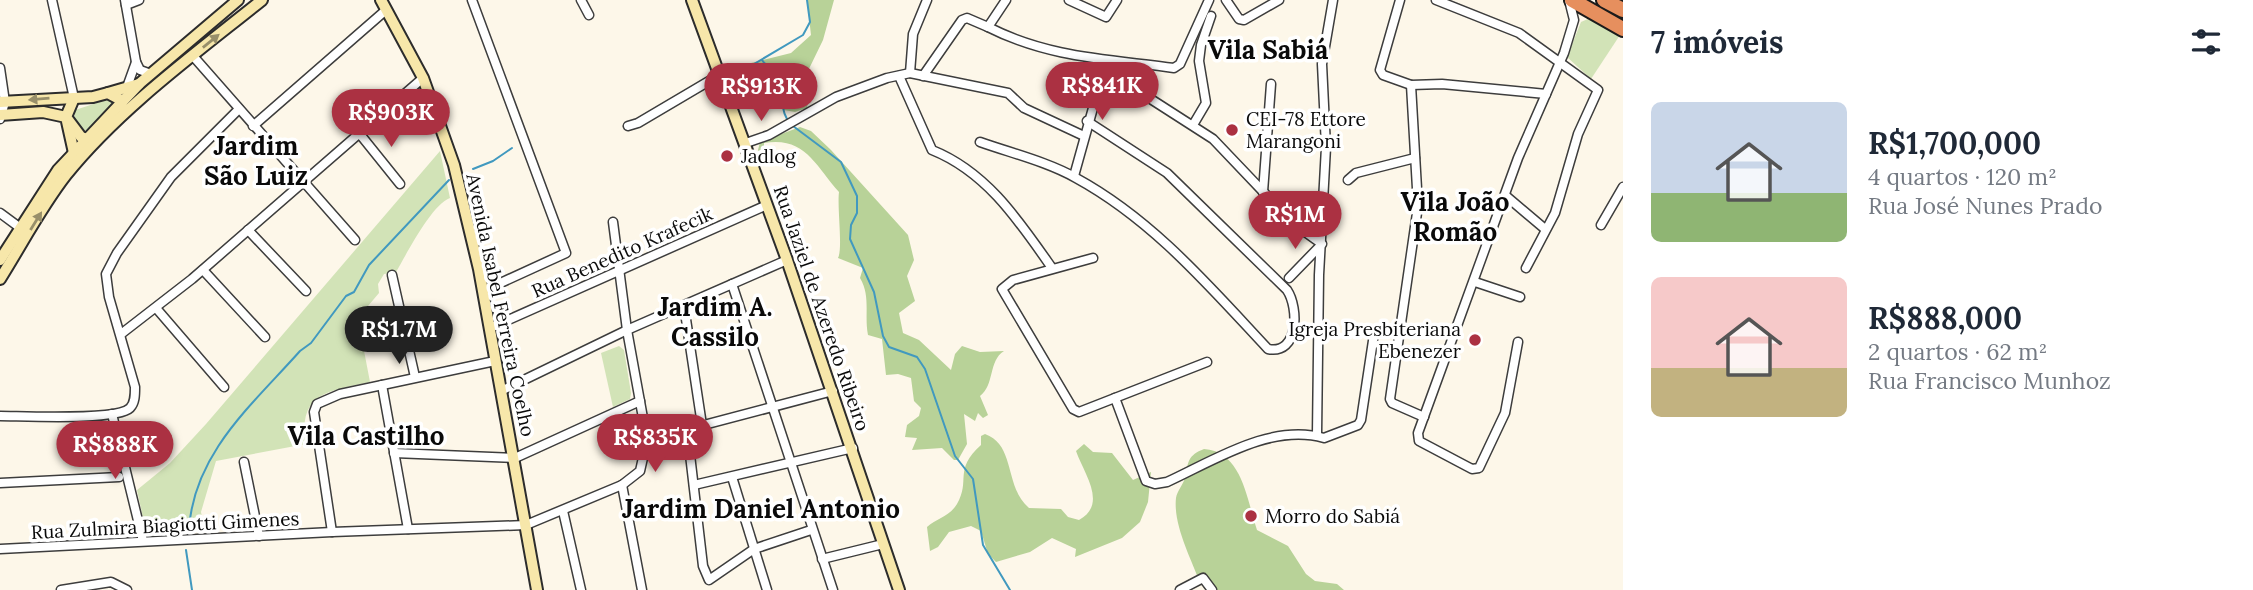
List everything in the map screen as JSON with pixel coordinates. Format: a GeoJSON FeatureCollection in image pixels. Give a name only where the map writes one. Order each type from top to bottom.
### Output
{"type":"FeatureCollection","features":[{"type":"Feature","properties":{"kind":"highway"},"geometry":{"type":"LineString","coordinates":[[1571,0],[1623,29]]}},
{"type":"Feature","properties":{"kind":"highway"},"geometry":{"type":"LineString","coordinates":[[1604,0],[1623,10]]}},
{"type":"Feature","properties":{"kind":"street"},"geometry":{"type":"LineString","coordinates":[[52,0],[75,98],[66,117],[74,153]]}},
{"type":"Feature","properties":{"kind":"street"},"geometry":{"type":"LineString","coordinates":[[139,0],[125,2],[136,62],[140,70],[151,74]]}},
{"type":"Feature","properties":{"kind":"street"},"geometry":{"type":"LineString","coordinates":[[2,102],[75,98],[108,93],[133,85],[151,74],[238,0]]}},
{"type":"Feature","properties":{"kind":"street"},"geometry":{"type":"LineString","coordinates":[[0,279],[66,175],[108,130],[192,56],[262,0]]}},
{"type":"Feature","properties":{"kind":"street"},"geometry":{"type":"LineString","coordinates":[[472,0],[566,253],[483,290]]}},
{"type":"Feature","properties":{"kind":"street"},"geometry":{"type":"LineString","coordinates":[[581,0],[589,15]]}},
{"type":"Feature","properties":{"kind":"street","name":"Rua Jaziel de Azeredo Ribeiro"},"geometry":{"type":"LineString","coordinates":[[692,0],[768,205],[853,448],[899,590]]}},
{"type":"Feature","properties":{"kind":"street"},"geometry":{"type":"LineString","coordinates":[[911,73],[913,34],[927,0]]}},
{"type":"Feature","properties":{"kind":"street"},"geometry":{"type":"LineString","coordinates":[[988,27],[1006,0]]}},
{"type":"Feature","properties":{"kind":"street"},"geometry":{"type":"LineString","coordinates":[[1069,0],[1106,17],[1117,0]]}},
{"type":"Feature","properties":{"kind":"street"},"geometry":{"type":"LineString","coordinates":[[1104,66],[1143,62],[1177,67],[1209,0]]}},
{"type":"Feature","properties":{"kind":"street"},"geometry":{"type":"LineString","coordinates":[[1226,0],[1239,19],[1244,20],[1279,0]]}},
{"type":"Feature","properties":{"kind":"street"},"geometry":{"type":"LineString","coordinates":[[1317,435],[1326,147],[1322,64],[1333,0]]}},
{"type":"Feature","properties":{"kind":"street"},"geometry":{"type":"LineString","coordinates":[[1400,0],[1380,70],[1383,75],[1411,85],[1441,83],[1546,94]]}},
{"type":"Feature","properties":{"kind":"street"},"geometry":{"type":"LineString","coordinates":[[1436,0],[1507,27],[1561,61],[1598,90],[1578,134],[1555,213],[1527,268]]}},
{"type":"Feature","properties":{"kind":"street"},"geometry":{"type":"LineString","coordinates":[[1518,342],[1505,413],[1479,468],[1472,469],[1421,442],[1418,433],[1506,195],[1574,23],[1571,0]]}},
{"type":"Feature","properties":{"kind":"street"},"geometry":{"type":"LineString","coordinates":[[253,127],[384,5]]}},
{"type":"Feature","properties":{"kind":"street","name":"Avenida Isabel Ferreira Coelho"},"geometry":{"type":"LineString","coordinates":[[384,5],[423,78],[454,165],[483,290],[537,590]]}},
{"type":"Feature","properties":{"kind":"street"},"geometry":{"type":"LineString","coordinates":[[1574,23],[1584,14],[1597,14]]}},
{"type":"Feature","properties":{"kind":"street"},"geometry":{"type":"LineString","coordinates":[[1193,124],[1206,103],[1199,61],[1201,45],[1211,16]]}},
{"type":"Feature","properties":{"kind":"street"},"geometry":{"type":"LineString","coordinates":[[923,76],[961,20],[967,18],[1027,44],[1104,66],[1213,139],[1294,224],[1322,244]]}},
{"type":"Feature","properties":{"kind":"street"},"geometry":{"type":"LineString","coordinates":[[192,56],[355,240]]}},
{"type":"Feature","properties":{"kind":"street"},"geometry":{"type":"LineString","coordinates":[[0,260],[58,170],[122,104],[133,85],[136,62]]}},
{"type":"Feature","properties":{"kind":"street"},"geometry":{"type":"LineString","coordinates":[[1074,176],[1104,66]]}},
{"type":"Feature","properties":{"kind":"street"},"geometry":{"type":"LineString","coordinates":[[0,68],[0,116],[43,112],[66,117],[86,141]]}},
{"type":"Feature","properties":{"kind":"street"},"geometry":{"type":"LineString","coordinates":[[746,143],[786,126],[835,97],[911,73],[1008,93],[1024,108],[1083,136]]}},
{"type":"Feature","properties":{"kind":"street"},"geometry":{"type":"LineString","coordinates":[[628,126],[720,74]]}},
{"type":"Feature","properties":{"kind":"street"},"geometry":{"type":"LineString","coordinates":[[899,76],[932,150],[953,158],[1002,197],[1052,268]]}},
{"type":"Feature","properties":{"kind":"street"},"geometry":{"type":"LineString","coordinates":[[121,334],[203,270],[301,181],[423,78]]}},
{"type":"Feature","properties":{"kind":"street"},"geometry":{"type":"LineString","coordinates":[[1263,192],[1271,84]]}},
{"type":"Feature","properties":{"kind":"street"},"geometry":{"type":"LineString","coordinates":[[1411,85],[1418,206],[1391,401],[1424,417]]}},
{"type":"Feature","properties":{"kind":"street"},"geometry":{"type":"LineString","coordinates":[[108,93],[122,104]]}},
{"type":"Feature","properties":{"kind":"street"},"geometry":{"type":"LineString","coordinates":[[86,141],[108,130],[120,113],[122,104]]}},
{"type":"Feature","properties":{"kind":"street"},"geometry":{"type":"LineString","coordinates":[[0,416],[112,414],[126,411],[134,401],[135,387],[106,280],[117,253],[171,177],[239,109]]}},
{"type":"Feature","properties":{"kind":"street"},"geometry":{"type":"LineString","coordinates":[[980,142],[1074,176],[1145,223],[1212,287],[1272,351],[1294,333],[1295,311],[1287,290],[1167,173],[1087,121]]}},
{"type":"Feature","properties":{"kind":"street"},"geometry":{"type":"LineString","coordinates":[[359,133],[400,184]]}},
{"type":"Feature","properties":{"kind":"street"},"geometry":{"type":"LineString","coordinates":[[1348,180],[1356,173],[1415,158]]}},
{"type":"Feature","properties":{"kind":"street"},"geometry":{"type":"LineString","coordinates":[[1601,225],[1623,187]]}},
{"type":"Feature","properties":{"kind":"street"},"geometry":{"type":"LineString","coordinates":[[1506,195],[1545,229]]}},
{"type":"Feature","properties":{"kind":"street","name":"Rua Benedito Krafecik"},"geometry":{"type":"LineString","coordinates":[[490,328],[768,205]]}},
{"type":"Feature","properties":{"kind":"street"},"geometry":{"type":"LineString","coordinates":[[0,213],[19,227]]}},
{"type":"Feature","properties":{"kind":"street"},"geometry":{"type":"LineString","coordinates":[[613,222],[627,330],[647,440],[640,471],[622,485],[642,590]]}},
{"type":"Feature","properties":{"kind":"street"},"geometry":{"type":"LineString","coordinates":[[248,230],[306,290]]}},
{"type":"Feature","properties":{"kind":"street"},"geometry":{"type":"LineString","coordinates":[[1280,284],[1322,244]]}},
{"type":"Feature","properties":{"kind":"street"},"geometry":{"type":"LineString","coordinates":[[1093,258],[1013,280],[1002,289],[1073,410],[1079,412],[1208,362]]}},
{"type":"Feature","properties":{"kind":"street"},"geometry":{"type":"LineString","coordinates":[[501,391],[627,330],[787,260]]}},
{"type":"Feature","properties":{"kind":"street"},"geometry":{"type":"LineString","coordinates":[[203,270],[265,337]]}},
{"type":"Feature","properties":{"kind":"street"},"geometry":{"type":"LineString","coordinates":[[392,275],[415,377]]}},
{"type":"Feature","properties":{"kind":"street"},"geometry":{"type":"LineString","coordinates":[[1287,290],[1289,278]]}},
{"type":"Feature","properties":{"kind":"street"},"geometry":{"type":"LineString","coordinates":[[1475,282],[1520,297]]}},
{"type":"Feature","properties":{"kind":"street"},"geometry":{"type":"LineString","coordinates":[[732,284],[833,590]]}},
{"type":"Feature","properties":{"kind":"street"},"geometry":{"type":"LineString","coordinates":[[684,306],[702,425]]}},
{"type":"Feature","properties":{"kind":"street"},"geometry":{"type":"LineString","coordinates":[[156,309],[225,387]]}},
{"type":"Feature","properties":{"kind":"street"},"geometry":{"type":"LineString","coordinates":[[1115,398],[1146,481],[1155,484],[1257,441],[1275,436],[1317,435],[1324,438],[1360,424],[1374,334],[1380,331],[1399,334]]}},
{"type":"Feature","properties":{"kind":"street"},"geometry":{"type":"LineString","coordinates":[[332,532],[314,412],[317,404],[325,398],[495,360]]}},
{"type":"Feature","properties":{"kind":"street"},"geometry":{"type":"LineString","coordinates":[[382,385],[408,529]]}},
{"type":"Feature","properties":{"kind":"street"},"geometry":{"type":"LineString","coordinates":[[647,440],[833,391]]}},
{"type":"Feature","properties":{"kind":"street"},"geometry":{"type":"LineString","coordinates":[[394,453],[515,458],[640,401]]}},
{"type":"Feature","properties":{"kind":"street"},"geometry":{"type":"LineString","coordinates":[[112,414],[143,541]]}},
{"type":"Feature","properties":{"kind":"street"},"geometry":{"type":"LineString","coordinates":[[687,429],[703,565],[709,580],[754,549],[811,530]]}},
{"type":"Feature","properties":{"kind":"street"},"geometry":{"type":"LineString","coordinates":[[694,485],[853,448]]}},
{"type":"Feature","properties":{"kind":"street"},"geometry":{"type":"LineString","coordinates":[[244,462],[259,536]]}},
{"type":"Feature","properties":{"kind":"street"},"geometry":{"type":"LineString","coordinates":[[0,483],[119,477]]}},
{"type":"Feature","properties":{"kind":"street"},"geometry":{"type":"LineString","coordinates":[[732,477],[767,590]]}},
{"type":"Feature","properties":{"kind":"street","name":"Rua Zulmira Biagiotti Gimenes"},"geometry":{"type":"LineString","coordinates":[[0,549],[526,525],[563,512],[622,485]]}},
{"type":"Feature","properties":{"kind":"street"},"geometry":{"type":"LineString","coordinates":[[563,512],[581,590]]}},
{"type":"Feature","properties":{"kind":"street"},"geometry":{"type":"LineString","coordinates":[[821,559],[883,544]]}},
{"type":"Feature","properties":{"kind":"street"},"geometry":{"type":"LineString","coordinates":[[1180,590],[1203,578],[1212,590]]}},
{"type":"Feature","properties":{"kind":"street"},"geometry":{"type":"LineString","coordinates":[[61,590],[111,582],[128,590]]}},
{"type":"Feature","properties":{"kind":"green space"},"geometry":{"type":"Polygon","coordinates":[[[807,0],[834,0],[823,40],[806,75],[809,97],[807,108],[795,112],[784,110],[773,90],[745,75],[747,64],[791,53],[811,35],[807,0]]]}},
{"type":"Feature","properties":{"kind":"green space"},"geometry":{"type":"Polygon","coordinates":[[[1590,18],[1620,35],[1591,79],[1567,57],[1581,22],[1590,18]]]}},
{"type":"Feature","properties":{"kind":"green space"},"geometry":{"type":"Polygon","coordinates":[[[109,99],[116,104],[84,132],[74,119],[75,110],[109,99]]]}},
{"type":"Feature","properties":{"kind":"green space"},"geometry":{"type":"Polygon","coordinates":[[[800,127],[811,131],[831,150],[908,235],[914,260],[907,276],[915,301],[899,313],[903,333],[919,340],[951,370],[955,354],[962,346],[980,352],[1004,351],[999,355],[988,386],[980,396],[988,415],[983,418],[978,413],[975,421],[964,414],[967,444],[958,460],[954,460],[942,448],[912,450],[917,438],[905,437],[907,425],[919,416],[921,408],[914,401],[911,378],[898,374],[886,375],[882,339],[868,335],[866,299],[860,278],[863,268],[838,258],[839,192],[816,163],[799,148],[778,142],[764,143],[764,162],[758,150],[760,142],[800,127]]]}},
{"type":"Feature","properties":{"kind":"green space"},"geometry":{"type":"Polygon","coordinates":[[[440,151],[450,198],[435,210],[396,272],[384,274],[378,284],[379,293],[368,306],[356,309],[370,382],[330,392],[312,404],[305,427],[306,444],[216,461],[201,512],[205,531],[147,536],[137,490],[170,463],[206,424],[440,151]]]}},
{"type":"Feature","properties":{"kind":"green space"},"geometry":{"type":"Polygon","coordinates":[[[619,346],[624,350],[631,393],[630,399],[613,407],[601,353],[619,346]]]}},
{"type":"Feature","properties":{"kind":"green space"},"geometry":{"type":"Polygon","coordinates":[[[985,434],[995,439],[1001,447],[1016,489],[1029,508],[1061,509],[1068,517],[1079,520],[1088,513],[1093,497],[1076,451],[1084,444],[1093,452],[1112,453],[1133,480],[1151,472],[1148,502],[1140,522],[1122,538],[1075,557],[1076,549],[1052,538],[1030,552],[996,562],[988,554],[981,531],[971,526],[949,532],[938,547],[930,551],[927,527],[957,504],[963,488],[967,461],[981,445],[981,436],[985,434]]]}},
{"type":"Feature","properties":{"kind":"green space"},"geometry":{"type":"Polygon","coordinates":[[[1204,449],[1227,458],[1235,468],[1246,492],[1257,530],[1288,546],[1306,574],[1315,581],[1337,584],[1344,590],[1206,590],[1200,583],[1184,541],[1176,508],[1177,495],[1190,460],[1204,449]]]}},
{"type":"Feature","properties":{"kind":"waterway"},"geometry":{"type":"LineString","coordinates":[[727,80],[803,35],[810,22],[807,0]]}},
{"type":"Feature","properties":{"kind":"waterway"},"geometry":{"type":"LineString","coordinates":[[762,60],[781,81],[787,119]]}},
{"type":"Feature","properties":{"kind":"waterway"},"geometry":{"type":"LineString","coordinates":[[793,126],[841,162],[857,196],[857,213],[851,225],[850,239],[874,292],[883,336],[889,347],[917,357],[925,369],[955,456],[973,479],[983,545],[1010,590]]}},
{"type":"Feature","properties":{"kind":"waterway"},"geometry":{"type":"LineString","coordinates":[[473,169],[493,161],[512,148]]}},
{"type":"Feature","properties":{"kind":"waterway"},"geometry":{"type":"LineString","coordinates":[[189,529],[193,502],[202,477],[228,432],[300,351],[311,343],[346,296],[354,292],[369,265],[449,180]]}},
{"type":"Feature","properties":{"kind":"waterway"},"geometry":{"type":"LineString","coordinates":[[186,550],[192,590]]}},
{"type":"Feature","properties":{"kind":"place","name":"CEI-78 Ettore Marangoni"},"geometry":{"type":"Point","coordinates":[1232,130]}},
{"type":"Feature","properties":{"kind":"place","name":"Jadlog"},"geometry":{"type":"Point","coordinates":[727,156]}},
{"type":"Feature","properties":{"kind":"place","name":"Igreja Presbiteriana Ebenezer"},"geometry":{"type":"Point","coordinates":[1475,340]}},
{"type":"Feature","properties":{"kind":"place","name":"Morro do Sabiá"},"geometry":{"type":"Point","coordinates":[1251,516]}},
{"type":"Feature","properties":{"kind":"district","name":"Vila Sabiá"},"geometry":{"type":"Point","coordinates":[1268,50]}},
{"type":"Feature","properties":{"kind":"district","name":"Jardim São Luiz"},"geometry":{"type":"Point","coordinates":[256,161]}},
{"type":"Feature","properties":{"kind":"district","name":"Vila João Romão"},"geometry":{"type":"Point","coordinates":[1455,217]}},
{"type":"Feature","properties":{"kind":"district","name":"Jardim A. Cassilo"},"geometry":{"type":"Point","coordinates":[715,322]}},
{"type":"Feature","properties":{"kind":"district","name":"Vila Castilho"},"geometry":{"type":"Point","coordinates":[366,436]}},
{"type":"Feature","properties":{"kind":"district","name":"Jardim Daniel Antonio"},"geometry":{"type":"Point","coordinates":[761,509]}}]}
